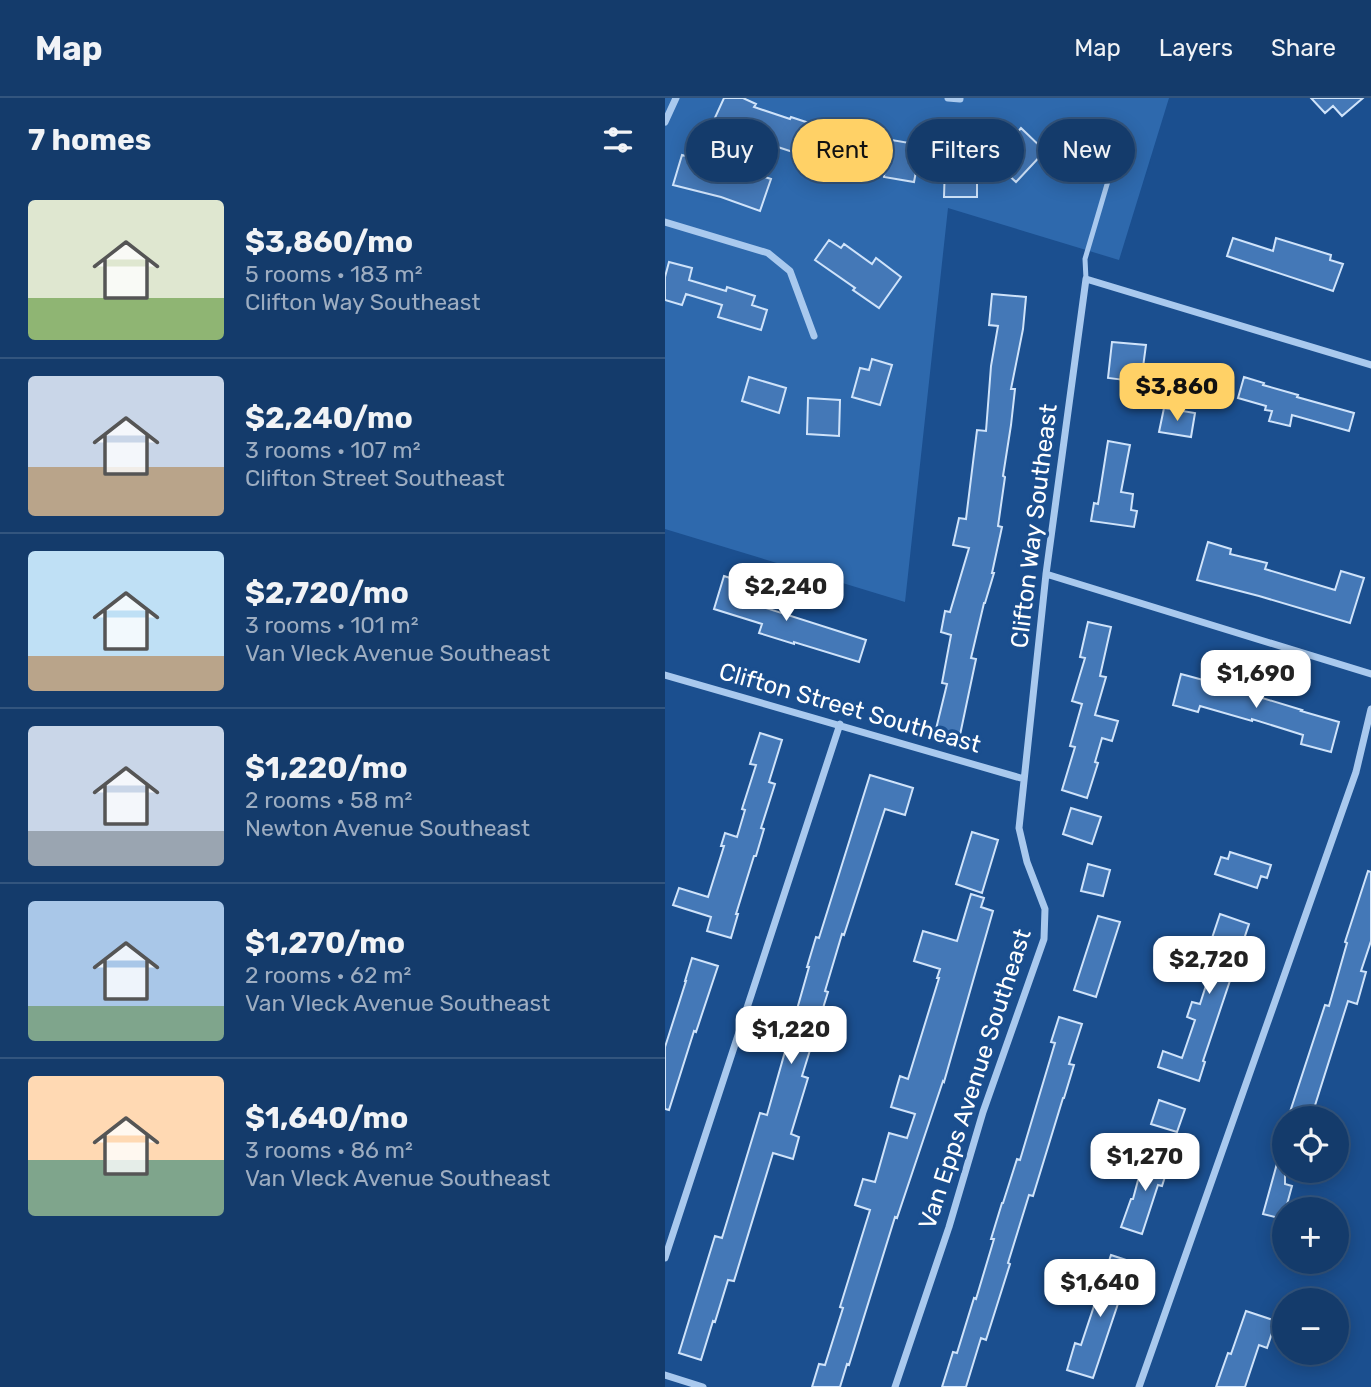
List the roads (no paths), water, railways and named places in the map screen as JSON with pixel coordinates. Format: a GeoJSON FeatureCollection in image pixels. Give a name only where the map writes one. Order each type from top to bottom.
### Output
{"type":"FeatureCollection","features":[{"type":"Feature","properties":{"kind":"street"},"geometry":{"type":"LineString","coordinates":[[665,122],[676,98]]}},
{"type":"Feature","properties":{"kind":"street"},"geometry":{"type":"LineString","coordinates":[[948,98],[960,99]]}},
{"type":"Feature","properties":{"kind":"street"},"geometry":{"type":"LineString","coordinates":[[665,222],[768,253],[790,271],[814,336]]}},
{"type":"Feature","properties":{"kind":"street"},"geometry":{"type":"LineString","coordinates":[[1086,279],[1371,365]]}},
{"type":"Feature","properties":{"kind":"street","name":"Clifton Way Southeast"},"geometry":{"type":"LineString","coordinates":[[1024,779],[1046,574],[1086,279]]}},
{"type":"Feature","properties":{"kind":"street"},"geometry":{"type":"LineString","coordinates":[[1046,574],[1371,674]]}},
{"type":"Feature","properties":{"kind":"street","name":"Clifton Street Southeast"},"geometry":{"type":"LineString","coordinates":[[665,674],[1024,779]]}},
{"type":"Feature","properties":{"kind":"street"},"geometry":{"type":"LineString","coordinates":[[1139,1387],[1356,772],[1371,709]]}},
{"type":"Feature","properties":{"kind":"street"},"geometry":{"type":"LineString","coordinates":[[665,1258],[840,724]]}},
{"type":"Feature","properties":{"kind":"street","name":"Van Epps Avenue Southeast"},"geometry":{"type":"LineString","coordinates":[[895,1387],[949,1227],[983,1112],[1044,939],[1045,909],[1027,862],[1019,828],[1024,779]]}},
{"type":"Feature","properties":{"kind":"street"},"geometry":{"type":"LineString","coordinates":[[665,1376],[703,1387]]}},
{"type":"Feature","properties":{"kind":"lane"},"geometry":{"type":"LineString","coordinates":[[1086,279],[1085,259],[1108,182]]}}]}
